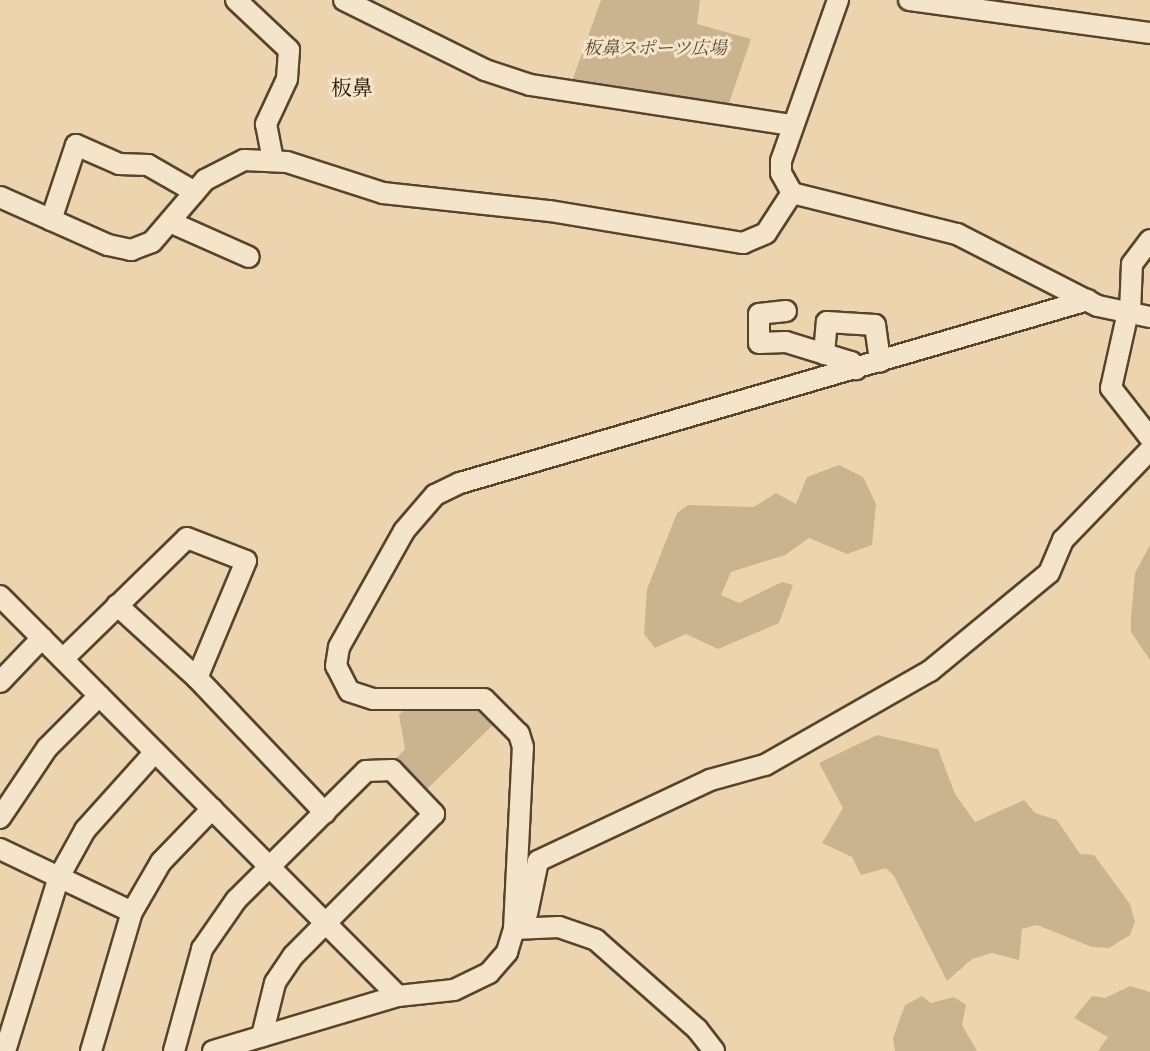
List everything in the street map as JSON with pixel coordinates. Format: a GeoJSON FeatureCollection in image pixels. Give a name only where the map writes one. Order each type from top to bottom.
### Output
{"type":"FeatureCollection","features":[{"type":"Feature","properties":{"kind":"street"},"geometry":{"type":"LineString","coordinates":[[236,0],[289,50],[287,79],[266,124],[273,160]]}},
{"type":"Feature","properties":{"kind":"street"},"geometry":{"type":"LineString","coordinates":[[344,0],[485,70],[530,85],[792,125]]}},
{"type":"Feature","properties":{"kind":"street"},"geometry":{"type":"LineString","coordinates":[[838,0],[792,125],[781,173],[792,194],[957,234],[1088,300],[1150,317]]}},
{"type":"Feature","properties":{"kind":"street"},"geometry":{"type":"LineString","coordinates":[[909,0],[1150,33]]}},
{"type":"Feature","properties":{"kind":"street"},"geometry":{"type":"LineString","coordinates":[[51,220],[76,145],[119,164],[148,165],[195,192]]}},
{"type":"Feature","properties":{"kind":"street"},"geometry":{"type":"LineString","coordinates":[[0,197],[51,220],[131,250],[152,242],[195,192],[228,165],[273,160],[383,193],[550,211],[742,243],[766,232],[792,194]]}},
{"type":"Feature","properties":{"kind":"street"},"geometry":{"type":"LineString","coordinates":[[170,222],[249,256]]}},
{"type":"Feature","properties":{"kind":"street"},"geometry":{"type":"LineString","coordinates":[[1150,240],[1132,264],[1129,312],[1111,388],[1150,438]]}},
{"type":"Feature","properties":{"kind":"street"},"geometry":{"type":"LineString","coordinates":[[520,929],[523,747],[512,722],[484,699],[357,696],[343,683],[336,666],[339,646],[404,531],[435,495],[460,483],[1088,300]]}},
{"type":"Feature","properties":{"kind":"street"},"geometry":{"type":"LineString","coordinates":[[786,310],[759,314],[759,343],[786,342],[851,362],[856,369]]}},
{"type":"Feature","properties":{"kind":"street"},"geometry":{"type":"LineString","coordinates":[[824,354],[827,321],[875,325],[880,362]]}},
{"type":"Feature","properties":{"kind":"street"},"geometry":{"type":"LineString","coordinates":[[213,1051],[398,996],[474,983],[499,964],[520,929],[538,861],[710,780],[765,765],[930,671],[1049,573],[1063,540],[1150,450]]}},
{"type":"Feature","properties":{"kind":"street"},"geometry":{"type":"LineString","coordinates":[[63,659],[187,538],[246,561],[197,678]]}},
{"type":"Feature","properties":{"kind":"street"},"geometry":{"type":"LineString","coordinates":[[0,596],[398,996]]}},
{"type":"Feature","properties":{"kind":"street"},"geometry":{"type":"LineString","coordinates":[[117,605],[197,678],[325,813]]}},
{"type":"Feature","properties":{"kind":"street"},"geometry":{"type":"LineString","coordinates":[[0,682],[42,638]]}},
{"type":"Feature","properties":{"kind":"street"},"geometry":{"type":"LineString","coordinates":[[0,818],[47,748],[99,696]]}},
{"type":"Feature","properties":{"kind":"street"},"geometry":{"type":"LineString","coordinates":[[5,1051],[7,1014],[58,877],[84,830],[155,752]]}},
{"type":"Feature","properties":{"kind":"street"},"geometry":{"type":"LineString","coordinates":[[174,1051],[202,948],[236,900],[366,771],[392,770],[434,814],[324,922],[275,983],[262,1036]]}},
{"type":"Feature","properties":{"kind":"street"},"geometry":{"type":"LineString","coordinates":[[91,1051],[132,912],[161,862],[212,809]]}},
{"type":"Feature","properties":{"kind":"street"},"geometry":{"type":"LineString","coordinates":[[0,849],[132,912]]}},
{"type":"Feature","properties":{"kind":"street"},"geometry":{"type":"LineString","coordinates":[[520,929],[559,927],[596,940],[697,1029],[714,1051]]}},
{"type":"Feature","properties":{"kind":"green space","name":"板鼻スポーツ広場"},"geometry":{"type":"Polygon","coordinates":[[[601,0],[700,0],[697,24],[751,39],[727,109],[571,84],[601,0]]]}},
{"type":"Feature","properties":{"kind":"green space"},"geometry":{"type":"Polygon","coordinates":[[[839,465],[863,477],[876,504],[872,545],[847,554],[809,538],[785,555],[731,572],[721,595],[739,603],[782,582],[793,585],[779,623],[718,649],[686,634],[655,648],[644,634],[647,589],[677,513],[688,505],[754,507],[776,493],[796,504],[807,477],[839,465]]]}},
{"type":"Feature","properties":{"kind":"green space"},"geometry":{"type":"Polygon","coordinates":[[[1150,545],[1150,660],[1131,632],[1131,618],[1135,573],[1150,545]]]}},
{"type":"Feature","properties":{"kind":"green space"},"geometry":{"type":"Polygon","coordinates":[[[478,708],[496,722],[424,792],[394,761],[405,749],[399,715],[404,710],[478,708]]]}},
{"type":"Feature","properties":{"kind":"green space"},"geometry":{"type":"Polygon","coordinates":[[[877,735],[938,749],[955,794],[975,822],[1024,800],[1035,813],[1057,820],[1080,854],[1094,855],[1130,904],[1135,922],[1130,935],[1109,948],[1092,947],[1037,925],[1022,929],[1019,960],[992,953],[972,959],[947,981],[894,876],[886,868],[861,875],[852,857],[822,843],[843,808],[819,763],[877,735]]]}},
{"type":"Feature","properties":{"kind":"green space"},"geometry":{"type":"Polygon","coordinates":[[[1130,986],[1150,992],[1150,1051],[1098,1051],[1108,1037],[1074,1018],[1092,996],[1105,998],[1130,986]]]}},
{"type":"Feature","properties":{"kind":"green space"},"geometry":{"type":"Polygon","coordinates":[[[922,996],[931,1003],[954,997],[966,1005],[962,1025],[977,1051],[895,1051],[893,1038],[905,1005],[922,996]]]}},
{"type":"Feature","properties":{"kind":"district","name":"板鼻"},"geometry":{"type":"Point","coordinates":[352,89]}}]}
